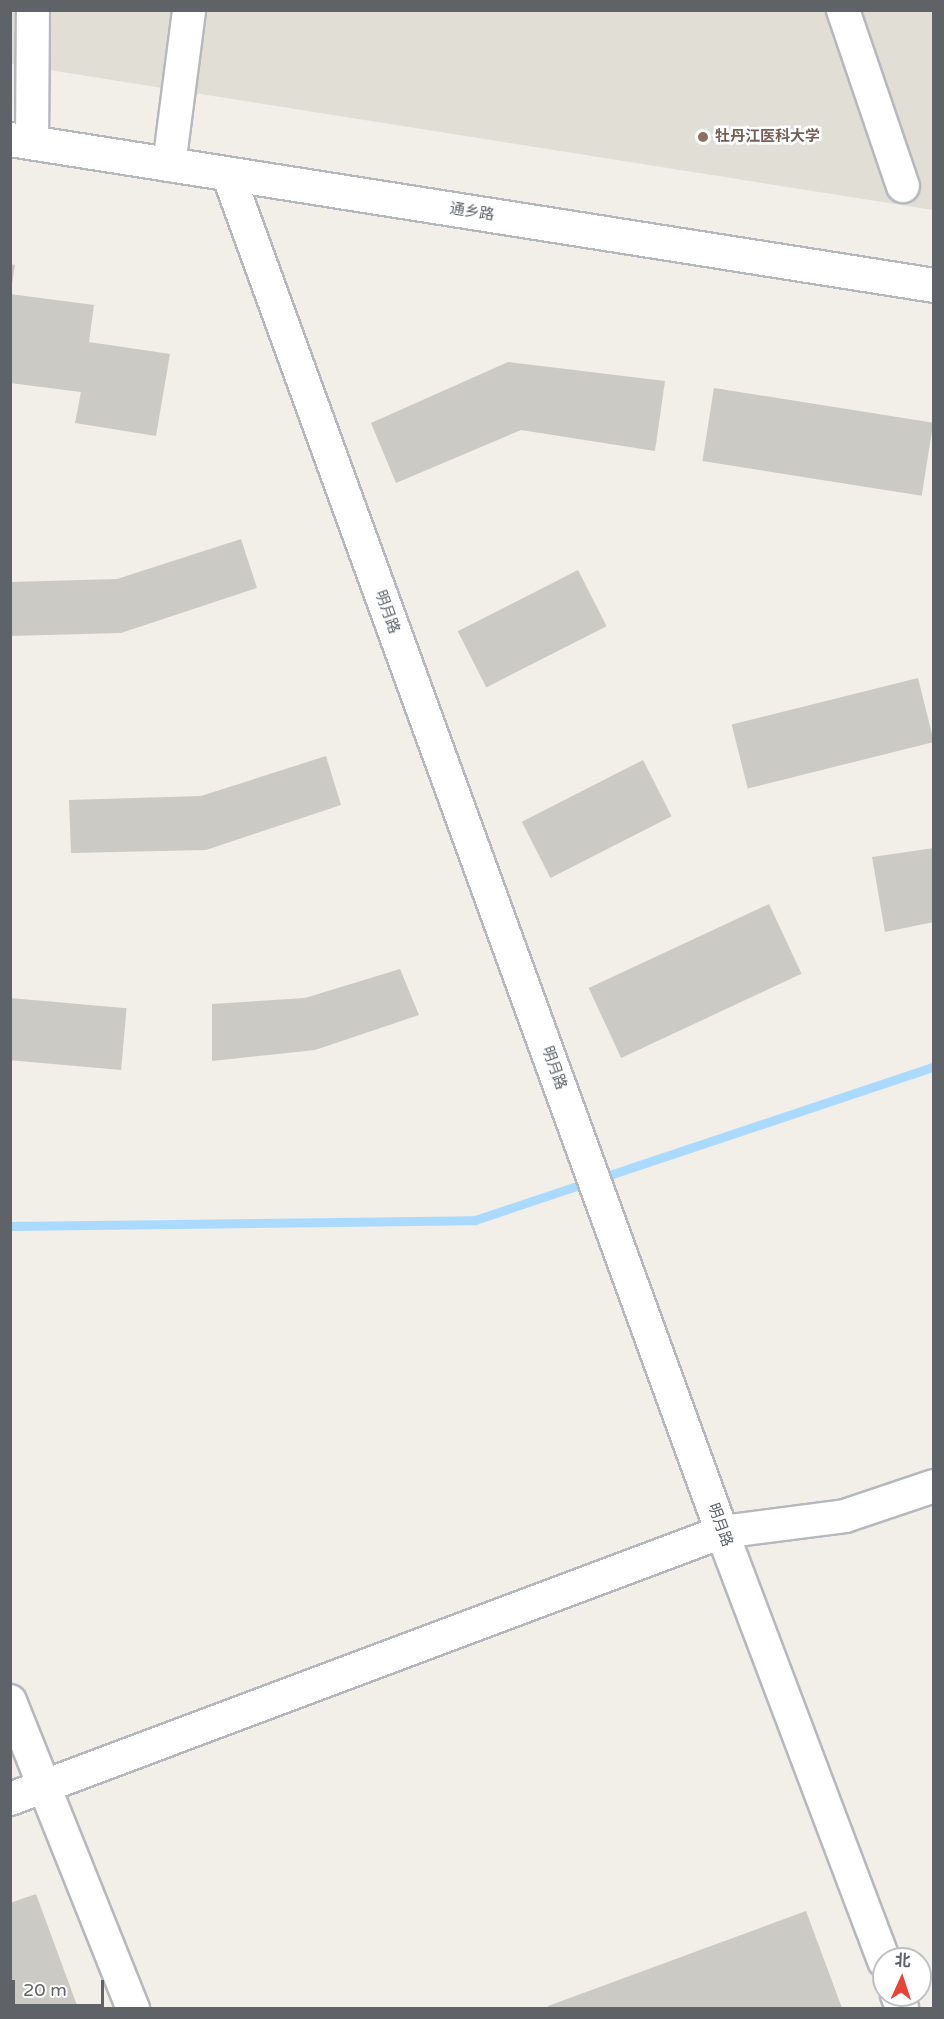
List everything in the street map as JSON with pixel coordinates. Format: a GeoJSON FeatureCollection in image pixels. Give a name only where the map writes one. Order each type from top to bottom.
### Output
{"type":"FeatureCollection","features":[{"type":"Feature","properties":{"kind":"street"},"geometry":{"type":"LineString","coordinates":[[21,141],[33,10]]}},
{"type":"Feature","properties":{"kind":"street"},"geometry":{"type":"LineString","coordinates":[[169,165],[189,10]]}},
{"type":"Feature","properties":{"kind":"street"},"geometry":{"type":"LineString","coordinates":[[843,10],[903,186]]}},
{"type":"Feature","properties":{"kind":"street","name":"通乡路"},"geometry":{"type":"LineString","coordinates":[[21,141],[933,285]]}},
{"type":"Feature","properties":{"kind":"street","name":"明月路"},"geometry":{"type":"LineString","coordinates":[[228,174],[722,1532],[879,1947]]}},
{"type":"Feature","properties":{"kind":"street"},"geometry":{"type":"LineString","coordinates":[[10,1799],[722,1532],[845,1516],[933,1486]]}},
{"type":"Feature","properties":{"kind":"street"},"geometry":{"type":"LineString","coordinates":[[10,1701],[133,2008]]}},
{"type":"Feature","properties":{"kind":"shaded area","name":"牡丹江医科大学"},"geometry":{"type":"Polygon","coordinates":[[[10,11],[933,11],[933,210],[11,64],[10,11]]]}},
{"type":"Feature","properties":{"kind":"building"},"geometry":{"type":"Polygon","coordinates":[[[10,264],[15,265],[12,284],[10,284],[10,264]]]}},
{"type":"Feature","properties":{"kind":"building"},"geometry":{"type":"Polygon","coordinates":[[[10,294],[94,305],[89,342],[170,354],[156,436],[75,423],[81,392],[10,383],[10,294]]]}},
{"type":"Feature","properties":{"kind":"building"},"geometry":{"type":"Polygon","coordinates":[[[508,362],[665,381],[655,451],[521,430],[396,483],[371,423],[508,362]]]}},
{"type":"Feature","properties":{"kind":"building"},"geometry":{"type":"Polygon","coordinates":[[[714,388],[933,423],[922,496],[702,461],[714,388]]]}},
{"type":"Feature","properties":{"kind":"building"},"geometry":{"type":"Polygon","coordinates":[[[241,539],[257,588],[121,633],[10,636],[10,582],[117,579],[241,539]]]}},
{"type":"Feature","properties":{"kind":"building"},"geometry":{"type":"Polygon","coordinates":[[[578,570],[607,626],[486,687],[458,631],[578,570]]]}},
{"type":"Feature","properties":{"kind":"building"},"geometry":{"type":"Polygon","coordinates":[[[918,678],[934,742],[748,788],[732,724],[918,678]]]}},
{"type":"Feature","properties":{"kind":"building"},"geometry":{"type":"Polygon","coordinates":[[[326,756],[341,805],[206,850],[71,853],[69,800],[201,796],[326,756]]]}},
{"type":"Feature","properties":{"kind":"building"},"geometry":{"type":"Polygon","coordinates":[[[643,760],[672,816],[550,878],[522,822],[643,760]]]}},
{"type":"Feature","properties":{"kind":"building"},"geometry":{"type":"Polygon","coordinates":[[[934,848],[934,922],[885,932],[872,857],[934,848]]]}},
{"type":"Feature","properties":{"kind":"building"},"geometry":{"type":"Polygon","coordinates":[[[769,904],[802,974],[621,1058],[589,988],[769,904]]]}},
{"type":"Feature","properties":{"kind":"building"},"geometry":{"type":"Polygon","coordinates":[[[400,969],[419,1015],[315,1050],[212,1061],[212,1004],[305,998],[400,969]]]}},
{"type":"Feature","properties":{"kind":"building"},"geometry":{"type":"Polygon","coordinates":[[[10,998],[127,1008],[121,1070],[10,1060],[10,998]]]}},
{"type":"Feature","properties":{"kind":"building"},"geometry":{"type":"Polygon","coordinates":[[[36,1894],[78,2008],[12,2008],[10,1903],[36,1894]]]}},
{"type":"Feature","properties":{"kind":"building"},"geometry":{"type":"Polygon","coordinates":[[[806,1911],[842,2008],[549,2008],[548,2006],[806,1911]]]}},
{"type":"Feature","properties":{"kind":"waterway"},"geometry":{"type":"LineString","coordinates":[[10,1226],[475,1220],[934,1066]]}},
{"type":"Feature","properties":{"kind":"place","name":"牡丹江医科大学"},"geometry":{"type":"Point","coordinates":[703,137]}}]}
